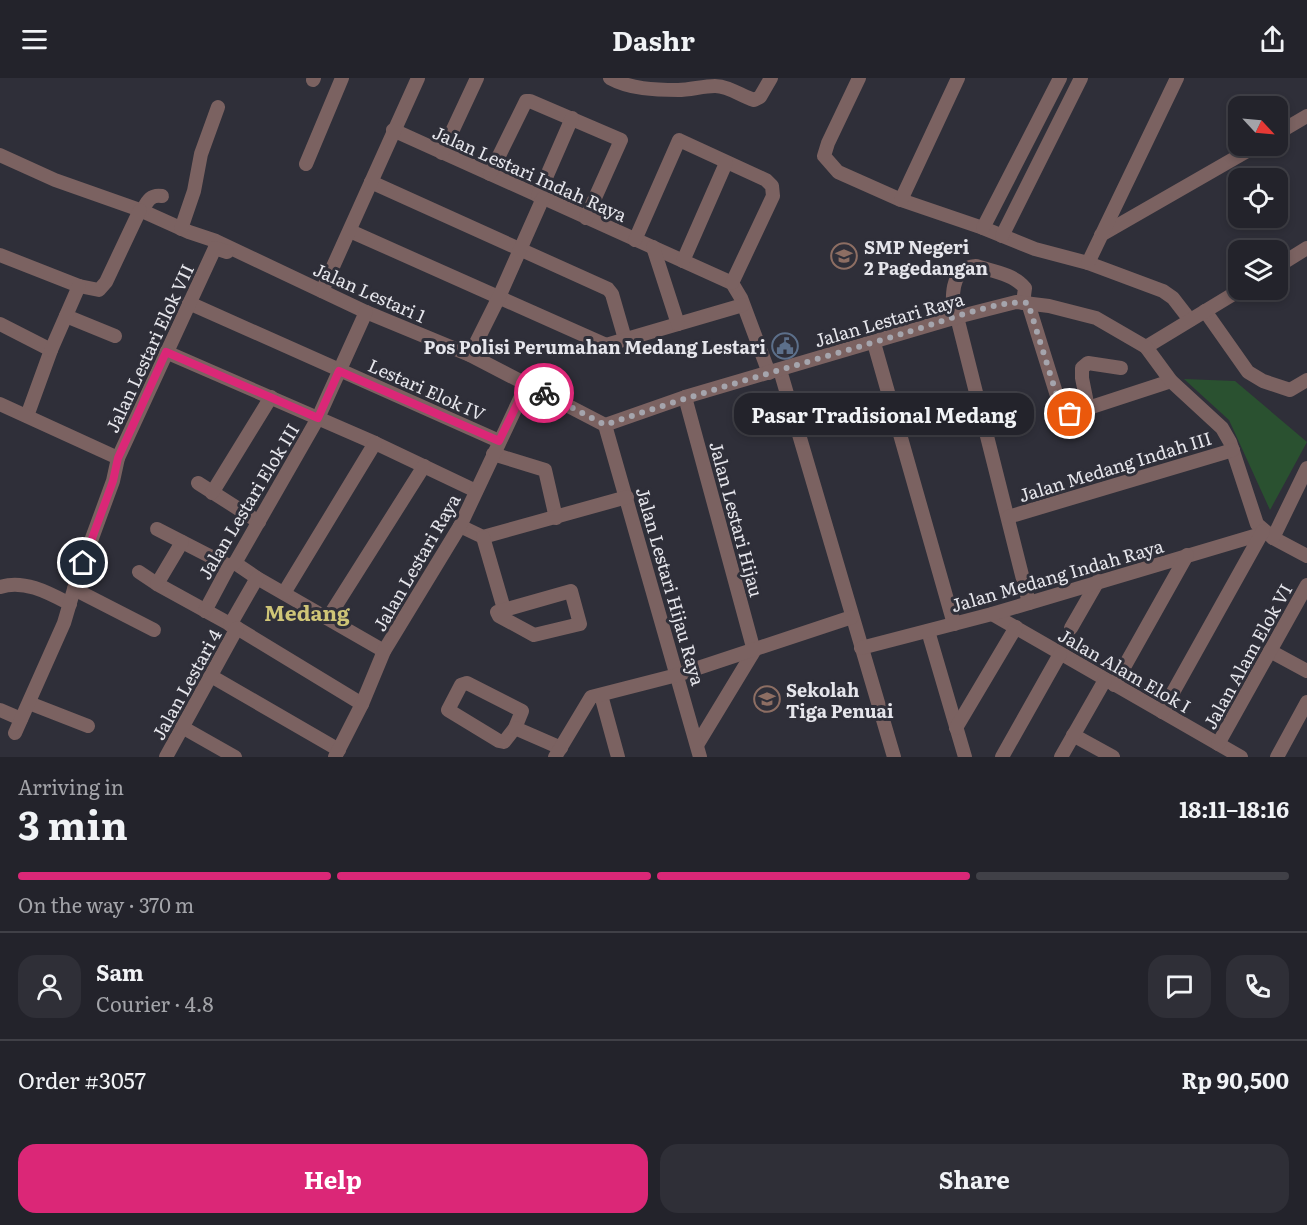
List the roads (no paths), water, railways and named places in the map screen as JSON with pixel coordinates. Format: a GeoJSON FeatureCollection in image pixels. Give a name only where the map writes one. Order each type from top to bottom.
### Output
{"type":"FeatureCollection","features":[{"type":"Feature","properties":{"kind":"street"},"geometry":{"type":"LineString","coordinates":[[306,164],[342,78]]}},
{"type":"Feature","properties":{"kind":"street"},"geometry":{"type":"LineString","coordinates":[[322,291],[418,78]]}},
{"type":"Feature","properties":{"kind":"street"},"geometry":{"type":"LineString","coordinates":[[442,153],[477,78]]}},
{"type":"Feature","properties":{"kind":"street"},"geometry":{"type":"LineString","coordinates":[[610,78],[638,88],[682,84],[717,86],[731,89],[754,100],[760,97],[771,78]]}},
{"type":"Feature","properties":{"kind":"street"},"geometry":{"type":"LineString","coordinates":[[860,78],[828,143],[824,156],[838,172],[901,200],[983,228],[1035,249],[1088,263],[1163,291],[1173,298],[1190,320]]}},
{"type":"Feature","properties":{"kind":"street"},"geometry":{"type":"LineString","coordinates":[[901,200],[958,78]]}},
{"type":"Feature","properties":{"kind":"street"},"geometry":{"type":"LineString","coordinates":[[983,228],[1060,78]]}},
{"type":"Feature","properties":{"kind":"street"},"geometry":{"type":"LineString","coordinates":[[1002,236],[1081,78]]}},
{"type":"Feature","properties":{"kind":"street"},"geometry":{"type":"LineString","coordinates":[[1088,263],[1177,78]]}},
{"type":"Feature","properties":{"kind":"street"},"geometry":{"type":"LineString","coordinates":[[490,174],[526,101],[621,140],[586,218]]}},
{"type":"Feature","properties":{"kind":"street"},"geometry":{"type":"LineString","coordinates":[[1045,106],[1062,115]]}},
{"type":"Feature","properties":{"kind":"street"},"geometry":{"type":"LineString","coordinates":[[182,229],[194,191],[201,154],[218,107]]}},
{"type":"Feature","properties":{"kind":"street"},"geometry":{"type":"LineString","coordinates":[[1288,127],[1307,116]]}},
{"type":"Feature","properties":{"kind":"street"},"geometry":{"type":"LineString","coordinates":[[470,355],[499,297],[572,118]]}},
{"type":"Feature","properties":{"kind":"street","name":"Jalan Lestari Indah Raya"},"geometry":{"type":"LineString","coordinates":[[393,130],[732,283]]}},
{"type":"Feature","properties":{"kind":"street"},"geometry":{"type":"LineString","coordinates":[[635,240],[679,140],[766,180],[772,186],[773,196],[732,283],[774,372],[894,757]]}},
{"type":"Feature","properties":{"kind":"street","name":"Jalan Lestari 1"},"geometry":{"type":"LineString","coordinates":[[0,155],[55,180],[216,241],[366,312],[470,355],[605,425]]}},
{"type":"Feature","properties":{"kind":"street"},"geometry":{"type":"LineString","coordinates":[[1101,235],[1239,156]]}},
{"type":"Feature","properties":{"kind":"street"},"geometry":{"type":"LineString","coordinates":[[683,261],[726,163]]}},
{"type":"Feature","properties":{"kind":"street"},"geometry":{"type":"LineString","coordinates":[[371,182],[611,291],[625,339]]}},
{"type":"Feature","properties":{"kind":"street"},"geometry":{"type":"LineString","coordinates":[[0,255],[79,286],[99,290],[106,282],[141,211],[151,198],[157,195],[162,196]]}},
{"type":"Feature","properties":{"kind":"street"},"geometry":{"type":"LineString","coordinates":[[350,231],[602,344],[743,305]]}},
{"type":"Feature","properties":{"kind":"street"},"geometry":{"type":"LineString","coordinates":[[653,247],[678,324]]}},
{"type":"Feature","properties":{"kind":"street","name":"Jalan Lestari Elok VII"},"geometry":{"type":"LineString","coordinates":[[15,733],[64,623],[113,481],[118,458],[216,248],[271,271],[282,272]]}},
{"type":"Feature","properties":{"kind":"street"},"geometry":{"type":"LineString","coordinates":[[1288,260],[1307,248]]}},
{"type":"Feature","properties":{"kind":"street"},"geometry":{"type":"LineString","coordinates":[[1029,603],[956,318],[952,290],[961,274],[970,267],[976,266],[1022,283],[1025,288],[1026,303],[1062,412],[1070,414],[1171,381]]}},
{"type":"Feature","properties":{"kind":"street"},"geometry":{"type":"LineString","coordinates":[[27,416],[51,350],[79,286]]}},
{"type":"Feature","properties":{"kind":"street"},"geometry":{"type":"LineString","coordinates":[[1228,297],[1146,347],[1171,381],[1222,428],[1233,450],[1255,519],[1266,534],[1307,556]]}},
{"type":"Feature","properties":{"kind":"street","name":"Jalan Lestari Raya"},"geometry":{"type":"LineString","coordinates":[[605,425],[685,398],[1016,302],[1049,306],[1096,318],[1146,347]]}},
{"type":"Feature","properties":{"kind":"street","name":"Lestari Elok IV"},"geometry":{"type":"LineString","coordinates":[[189,303],[499,441]]}},
{"type":"Feature","properties":{"kind":"street"},"geometry":{"type":"LineString","coordinates":[[1205,311],[1248,372],[1263,381],[1290,390],[1307,380]]}},
{"type":"Feature","properties":{"kind":"street","name":"Jalan Lestari Elok III"},"geometry":{"type":"LineString","coordinates":[[205,611],[318,418],[366,312]]}},
{"type":"Feature","properties":{"kind":"street"},"geometry":{"type":"LineString","coordinates":[[66,315],[115,336]]}},
{"type":"Feature","properties":{"kind":"street"},"geometry":{"type":"LineString","coordinates":[[0,324],[51,350]]}},
{"type":"Feature","properties":{"kind":"street"},"geometry":{"type":"LineString","coordinates":[[874,343],[954,624]]}},
{"type":"Feature","properties":{"kind":"street"},"geometry":{"type":"LineString","coordinates":[[166,352],[375,443],[476,491]]}},
{"type":"Feature","properties":{"kind":"street"},"geometry":{"type":"LineString","coordinates":[[1088,408],[1082,378],[1083,368],[1088,363],[1121,368]]}},
{"type":"Feature","properties":{"kind":"street","name":"Jalan Lestari Raya"},"geometry":{"type":"LineString","coordinates":[[337,753],[362,704],[384,651],[460,526],[527,384]]}},
{"type":"Feature","properties":{"kind":"street"},"geometry":{"type":"LineString","coordinates":[[212,493],[271,398]]}},
{"type":"Feature","properties":{"kind":"street","name":"Jalan Lestari Hijau"},"geometry":{"type":"LineString","coordinates":[[685,398],[754,651]]}},
{"type":"Feature","properties":{"kind":"street"},"geometry":{"type":"LineString","coordinates":[[0,404],[118,458]]}},
{"type":"Feature","properties":{"kind":"street","name":"Jalan Lestari Hijau Raya"},"geometry":{"type":"LineString","coordinates":[[605,425],[699,751]]}},
{"type":"Feature","properties":{"kind":"street"},"geometry":{"type":"LineString","coordinates":[[284,593],[375,443]]}},
{"type":"Feature","properties":{"kind":"street","name":"Jalan Medang Indah III"},"geometry":{"type":"LineString","coordinates":[[1008,517],[1233,450]]}},
{"type":"Feature","properties":{"kind":"street"},"geometry":{"type":"LineString","coordinates":[[493,454],[545,470],[556,518]]}},
{"type":"Feature","properties":{"kind":"street"},"geometry":{"type":"LineString","coordinates":[[328,618],[424,466]]}},
{"type":"Feature","properties":{"kind":"street"},"geometry":{"type":"LineString","coordinates":[[1162,712],[1307,468]]}},
{"type":"Feature","properties":{"kind":"street"},"geometry":{"type":"LineString","coordinates":[[198,483],[259,522]]}},
{"type":"Feature","properties":{"kind":"street"},"geometry":{"type":"LineString","coordinates":[[460,526],[483,537],[627,497]]}},
{"type":"Feature","properties":{"kind":"street"},"geometry":{"type":"LineString","coordinates":[[158,529],[257,578],[384,651]]}},
{"type":"Feature","properties":{"kind":"street","name":"Jalan Medang Indah Raya"},"geometry":{"type":"LineString","coordinates":[[861,648],[992,614],[1187,555],[1266,534]]}},
{"type":"Feature","properties":{"kind":"street"},"geometry":{"type":"LineString","coordinates":[[483,537],[504,609]]}},
{"type":"Feature","properties":{"kind":"street"},"geometry":{"type":"LineString","coordinates":[[157,584],[182,542]]}},
{"type":"Feature","properties":{"kind":"street"},"geometry":{"type":"LineString","coordinates":[[1061,757],[1187,555]]}},
{"type":"Feature","properties":{"kind":"street"},"geometry":{"type":"LineString","coordinates":[[139,572],[362,704]]}},
{"type":"Feature","properties":{"kind":"street","name":"Jalan Lestari 4"},"geometry":{"type":"LineString","coordinates":[[166,757],[211,676],[257,578]]}},
{"type":"Feature","properties":{"kind":"street"},"geometry":{"type":"LineString","coordinates":[[1071,628],[1098,581]]}},
{"type":"Feature","properties":{"kind":"street"},"geometry":{"type":"LineString","coordinates":[[0,587],[6,585],[34,587],[69,604]]}},
{"type":"Feature","properties":{"kind":"street","name":"Jalan Alam Elok VI"},"geometry":{"type":"LineString","coordinates":[[1218,744],[1307,585]]}},
{"type":"Feature","properties":{"kind":"street"},"geometry":{"type":"LineString","coordinates":[[74,589],[154,630]]}},
{"type":"Feature","properties":{"kind":"street"},"geometry":{"type":"LineString","coordinates":[[571,591],[580,622],[534,635],[499,616],[497,612],[504,609],[571,591]]}},
{"type":"Feature","properties":{"kind":"street","name":"Jalan Alam Elok I"},"geometry":{"type":"LineString","coordinates":[[992,614],[1241,757]]}},
{"type":"Feature","properties":{"kind":"street"},"geometry":{"type":"LineString","coordinates":[[515,728],[558,752],[590,698],[677,675],[852,617]]}},
{"type":"Feature","properties":{"kind":"street"},"geometry":{"type":"LineString","coordinates":[[956,728],[1016,627]]}},
{"type":"Feature","properties":{"kind":"street"},"geometry":{"type":"LineString","coordinates":[[927,631],[965,757]]}},
{"type":"Feature","properties":{"kind":"street"},"geometry":{"type":"LineString","coordinates":[[699,751],[754,651]]}},
{"type":"Feature","properties":{"kind":"street"},"geometry":{"type":"LineString","coordinates":[[1270,651],[1307,671]]}},
{"type":"Feature","properties":{"kind":"street"},"geometry":{"type":"LineString","coordinates":[[1002,757],[1060,654]]}},
{"type":"Feature","properties":{"kind":"street"},"geometry":{"type":"LineString","coordinates":[[211,676],[337,753]]}},
{"type":"Feature","properties":{"kind":"street"},"geometry":{"type":"LineString","coordinates":[[473,684],[520,710],[515,728],[508,739],[504,742],[499,741],[448,709],[461,685],[473,684]]}},
{"type":"Feature","properties":{"kind":"street"},"geometry":{"type":"LineString","coordinates":[[601,695],[618,757]]}},
{"type":"Feature","properties":{"kind":"street"},"geometry":{"type":"LineString","coordinates":[[1277,757],[1307,702]]}},
{"type":"Feature","properties":{"kind":"street"},"geometry":{"type":"LineString","coordinates":[[29,703],[88,726]]}},
{"type":"Feature","properties":{"kind":"street"},"geometry":{"type":"LineString","coordinates":[[0,710],[21,719]]}},
{"type":"Feature","properties":{"kind":"street"},"geometry":{"type":"LineString","coordinates":[[182,727],[232,756]]}},
{"type":"Feature","properties":{"kind":"street"},"geometry":{"type":"LineString","coordinates":[[1073,735],[1113,757]]}},
{"type":"Feature","properties":{"kind":"place","name":"SMP Negeri 2 Pagedangan"},"geometry":{"type":"Point","coordinates":[844,256]}},
{"type":"Feature","properties":{"kind":"place","name":"Pos Polisi Perumahan Medang Lestari"},"geometry":{"type":"Point","coordinates":[785,346]}},
{"type":"Feature","properties":{"kind":"place","name":"Pasar Tradisional Medang"},"geometry":{"type":"Point","coordinates":[1070,414]}},
{"type":"Feature","properties":{"kind":"place","name":"Sekolah Tiga Penuai"},"geometry":{"type":"Point","coordinates":[767,699]}},
{"type":"Feature","properties":{"kind":"district","name":"Medang"},"geometry":{"type":"Point","coordinates":[307,611]}}]}
